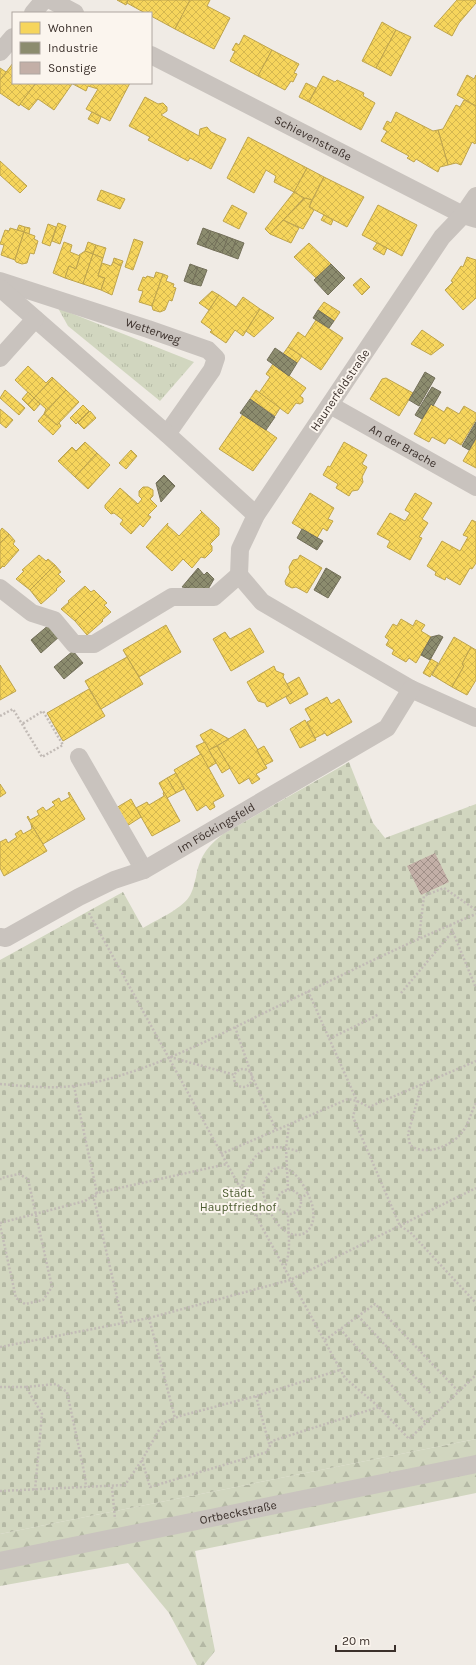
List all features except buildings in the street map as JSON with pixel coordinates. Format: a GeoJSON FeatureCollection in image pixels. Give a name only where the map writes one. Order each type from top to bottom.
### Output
{"type":"FeatureCollection","features":[{"type":"Feature","properties":{"kind":"street"},"geometry":{"type":"LineString","coordinates":[[34,12],[44,0]]}},
{"type":"Feature","properties":{"kind":"street"},"geometry":{"type":"LineString","coordinates":[[51,0],[73,12]]}},
{"type":"Feature","properties":{"kind":"street"},"geometry":{"type":"LineString","coordinates":[[0,52],[12,38]]}},
{"type":"Feature","properties":{"kind":"street","name":"Schievenstraße"},"geometry":{"type":"LineString","coordinates":[[152,56],[470,217]]}},
{"type":"Feature","properties":{"kind":"street","name":"Haunerfeldstraße"},"geometry":{"type":"LineString","coordinates":[[239,575],[240,549],[256,515],[442,237],[470,217],[476,196]]}},
{"type":"Feature","properties":{"kind":"street","name":"Wetterweg"},"geometry":{"type":"LineString","coordinates":[[0,282],[148,328],[208,350],[216,358],[212,370],[167,434]]}},
{"type":"Feature","properties":{"kind":"street"},"geometry":{"type":"LineString","coordinates":[[0,288],[167,434],[256,515]]}},
{"type":"Feature","properties":{"kind":"street"},"geometry":{"type":"LineString","coordinates":[[0,358],[35,319]]}},
{"type":"Feature","properties":{"kind":"street","name":"An der Brache"},"geometry":{"type":"LineString","coordinates":[[330,405],[476,487]]}},
{"type":"Feature","properties":{"kind":"street"},"geometry":{"type":"LineString","coordinates":[[0,588],[32,613],[54,620],[74,644],[94,644],[172,597],[214,597],[239,575],[262,602],[411,689],[476,718]]}},
{"type":"Feature","properties":{"kind":"street","name":"Im Föckingsfeld"},"geometry":{"type":"LineString","coordinates":[[0,937],[6,938],[79,897],[114,880],[144,870],[387,728],[411,689]]}},
{"type":"Feature","properties":{"kind":"street"},"geometry":{"type":"LineString","coordinates":[[79,757],[144,870]]}},
{"type":"Feature","properties":{"kind":"street","name":"Ortbeckstraße"},"geometry":{"type":"LineString","coordinates":[[0,1561],[476,1464]]}},
{"type":"Feature","properties":{"kind":"path"},"geometry":{"type":"LineString","coordinates":[[0,716],[13,708],[22,724],[42,757],[63,745],[43,712],[22,724]]}},
{"type":"Feature","properties":{"kind":"path"},"geometry":{"type":"LineString","coordinates":[[419,938],[424,896],[444,888],[476,910]]}},
{"type":"Feature","properties":{"kind":"path"},"geometry":{"type":"LineString","coordinates":[[79,897],[169,1057],[345,1378],[379,1406],[409,1439],[476,1375]]}},
{"type":"Feature","properties":{"kind":"path"},"geometry":{"type":"LineString","coordinates":[[0,1084],[47,1088],[74,1086],[110,1078],[146,1067],[235,1027],[419,938],[476,914]]}},
{"type":"Feature","properties":{"kind":"path"},"geometry":{"type":"LineString","coordinates":[[450,925],[476,988]]}},
{"type":"Feature","properties":{"kind":"path"},"geometry":{"type":"LineString","coordinates":[[401,992],[453,931]]}},
{"type":"Feature","properties":{"kind":"path"},"geometry":{"type":"LineString","coordinates":[[308,991],[357,1101],[353,1117],[400,1226],[410,1232],[476,1302]]}},
{"type":"Feature","properties":{"kind":"path"},"geometry":{"type":"LineString","coordinates":[[329,1038],[378,1014]]}},
{"type":"Feature","properties":{"kind":"path"},"geometry":{"type":"LineString","coordinates":[[235,1027],[252,1076],[276,1130]]}},
{"type":"Feature","properties":{"kind":"path"},"geometry":{"type":"LineString","coordinates":[[169,1057],[235,1075]]}},
{"type":"Feature","properties":{"kind":"path"},"geometry":{"type":"LineString","coordinates":[[221,1154],[348,1098],[369,1107],[476,1061]]}},
{"type":"Feature","properties":{"kind":"path"},"geometry":{"type":"LineString","coordinates":[[244,1070],[249,1072],[252,1076],[251,1082],[248,1086],[242,1087],[237,1085],[234,1080],[235,1075],[239,1071],[244,1070]]}},
{"type":"Feature","properties":{"kind":"path"},"geometry":{"type":"LineString","coordinates":[[422,1084],[408,1134],[410,1145],[415,1149],[432,1150],[453,1140],[462,1133],[476,1103]]}},
{"type":"Feature","properties":{"kind":"path"},"geometry":{"type":"LineString","coordinates":[[74,1086],[97,1193],[94,1200],[123,1324]]}},
{"type":"Feature","properties":{"kind":"path"},"geometry":{"type":"LineString","coordinates":[[288,1190],[286,1148],[289,1124]]}},
{"type":"Feature","properties":{"kind":"path"},"geometry":{"type":"LineString","coordinates":[[241,1190],[248,1168],[261,1151],[270,1147],[279,1146],[300,1152]]}},
{"type":"Feature","properties":{"kind":"path"},"geometry":{"type":"LineString","coordinates":[[0,1180],[1,1178],[19,1174],[28,1179],[36,1214],[52,1287],[44,1300],[25,1304],[16,1298],[0,1224],[36,1214],[85,1201],[97,1193],[227,1164]]}},
{"type":"Feature","properties":{"kind":"path"},"geometry":{"type":"LineString","coordinates":[[283,1167],[288,1169],[300,1179],[308,1194],[313,1210],[310,1228],[306,1233],[299,1236],[288,1234],[276,1221],[269,1210],[264,1192],[266,1179],[269,1173],[275,1169],[283,1167]]}},
{"type":"Feature","properties":{"kind":"path"},"geometry":{"type":"LineString","coordinates":[[0,1347],[149,1318],[290,1280],[476,1188]]}},
{"type":"Feature","properties":{"kind":"path"},"geometry":{"type":"LineString","coordinates":[[285,1190],[288,1190],[297,1193],[300,1198],[300,1207],[297,1211],[288,1214],[283,1213],[277,1206],[277,1200],[280,1194],[285,1190]]}},
{"type":"Feature","properties":{"kind":"path"},"geometry":{"type":"LineString","coordinates":[[300,1198],[308,1194]]}},
{"type":"Feature","properties":{"kind":"path"},"geometry":{"type":"LineString","coordinates":[[256,1216],[277,1206]]}},
{"type":"Feature","properties":{"kind":"path"},"geometry":{"type":"LineString","coordinates":[[284,1269],[288,1260],[288,1214]]}},
{"type":"Feature","properties":{"kind":"path"},"geometry":{"type":"LineString","coordinates":[[325,1340],[375,1304],[459,1392]]}},
{"type":"Feature","properties":{"kind":"path"},"geometry":{"type":"LineString","coordinates":[[358,1316],[430,1393]]}},
{"type":"Feature","properties":{"kind":"path"},"geometry":{"type":"LineString","coordinates":[[149,1318],[175,1418]]}},
{"type":"Feature","properties":{"kind":"path"},"geometry":{"type":"LineString","coordinates":[[340,1329],[426,1423]]}},
{"type":"Feature","properties":{"kind":"path"},"geometry":{"type":"LineString","coordinates":[[0,1491],[125,1486],[163,1423],[175,1418],[256,1396],[340,1370]]}},
{"type":"Feature","properties":{"kind":"path"},"geometry":{"type":"LineString","coordinates":[[0,1387],[26,1387],[56,1384],[67,1392],[86,1487]]}},
{"type":"Feature","properties":{"kind":"path"},"geometry":{"type":"LineString","coordinates":[[26,1387],[42,1414],[35,1490]]}},
{"type":"Feature","properties":{"kind":"path"},"geometry":{"type":"LineString","coordinates":[[256,1396],[270,1447]]}},
{"type":"Feature","properties":{"kind":"path"},"geometry":{"type":"LineString","coordinates":[[142,1460],[150,1487],[267,1452],[272,1441],[379,1406]]}},
{"type":"Feature","properties":{"kind":"path"},"geometry":{"type":"LineString","coordinates":[[112,1487],[114,1511],[119,1537]]}},
{"type":"Feature","properties":{"kind":"green space"},"geometry":{"type":"Polygon","coordinates":[[[58,308],[194,362],[160,401],[68,326],[58,308]]]}},
{"type":"Feature","properties":{"kind":"green space","name":"Städt. Hauptfriedhof"},"geometry":{"type":"Polygon","coordinates":[[[349,762],[373,823],[385,838],[476,804],[476,1439],[0,1534],[0,960],[123,892],[143,928],[168,914],[185,902],[189,897],[205,852],[223,834],[349,762]]]}},
{"type":"Feature","properties":{"kind":"green space"},"geometry":{"type":"Polygon","coordinates":[[[476,1439],[476,1493],[195,1551],[215,1651],[204,1665],[197,1665],[169,1613],[128,1563],[0,1586],[0,1534],[476,1439]]]}}]}
